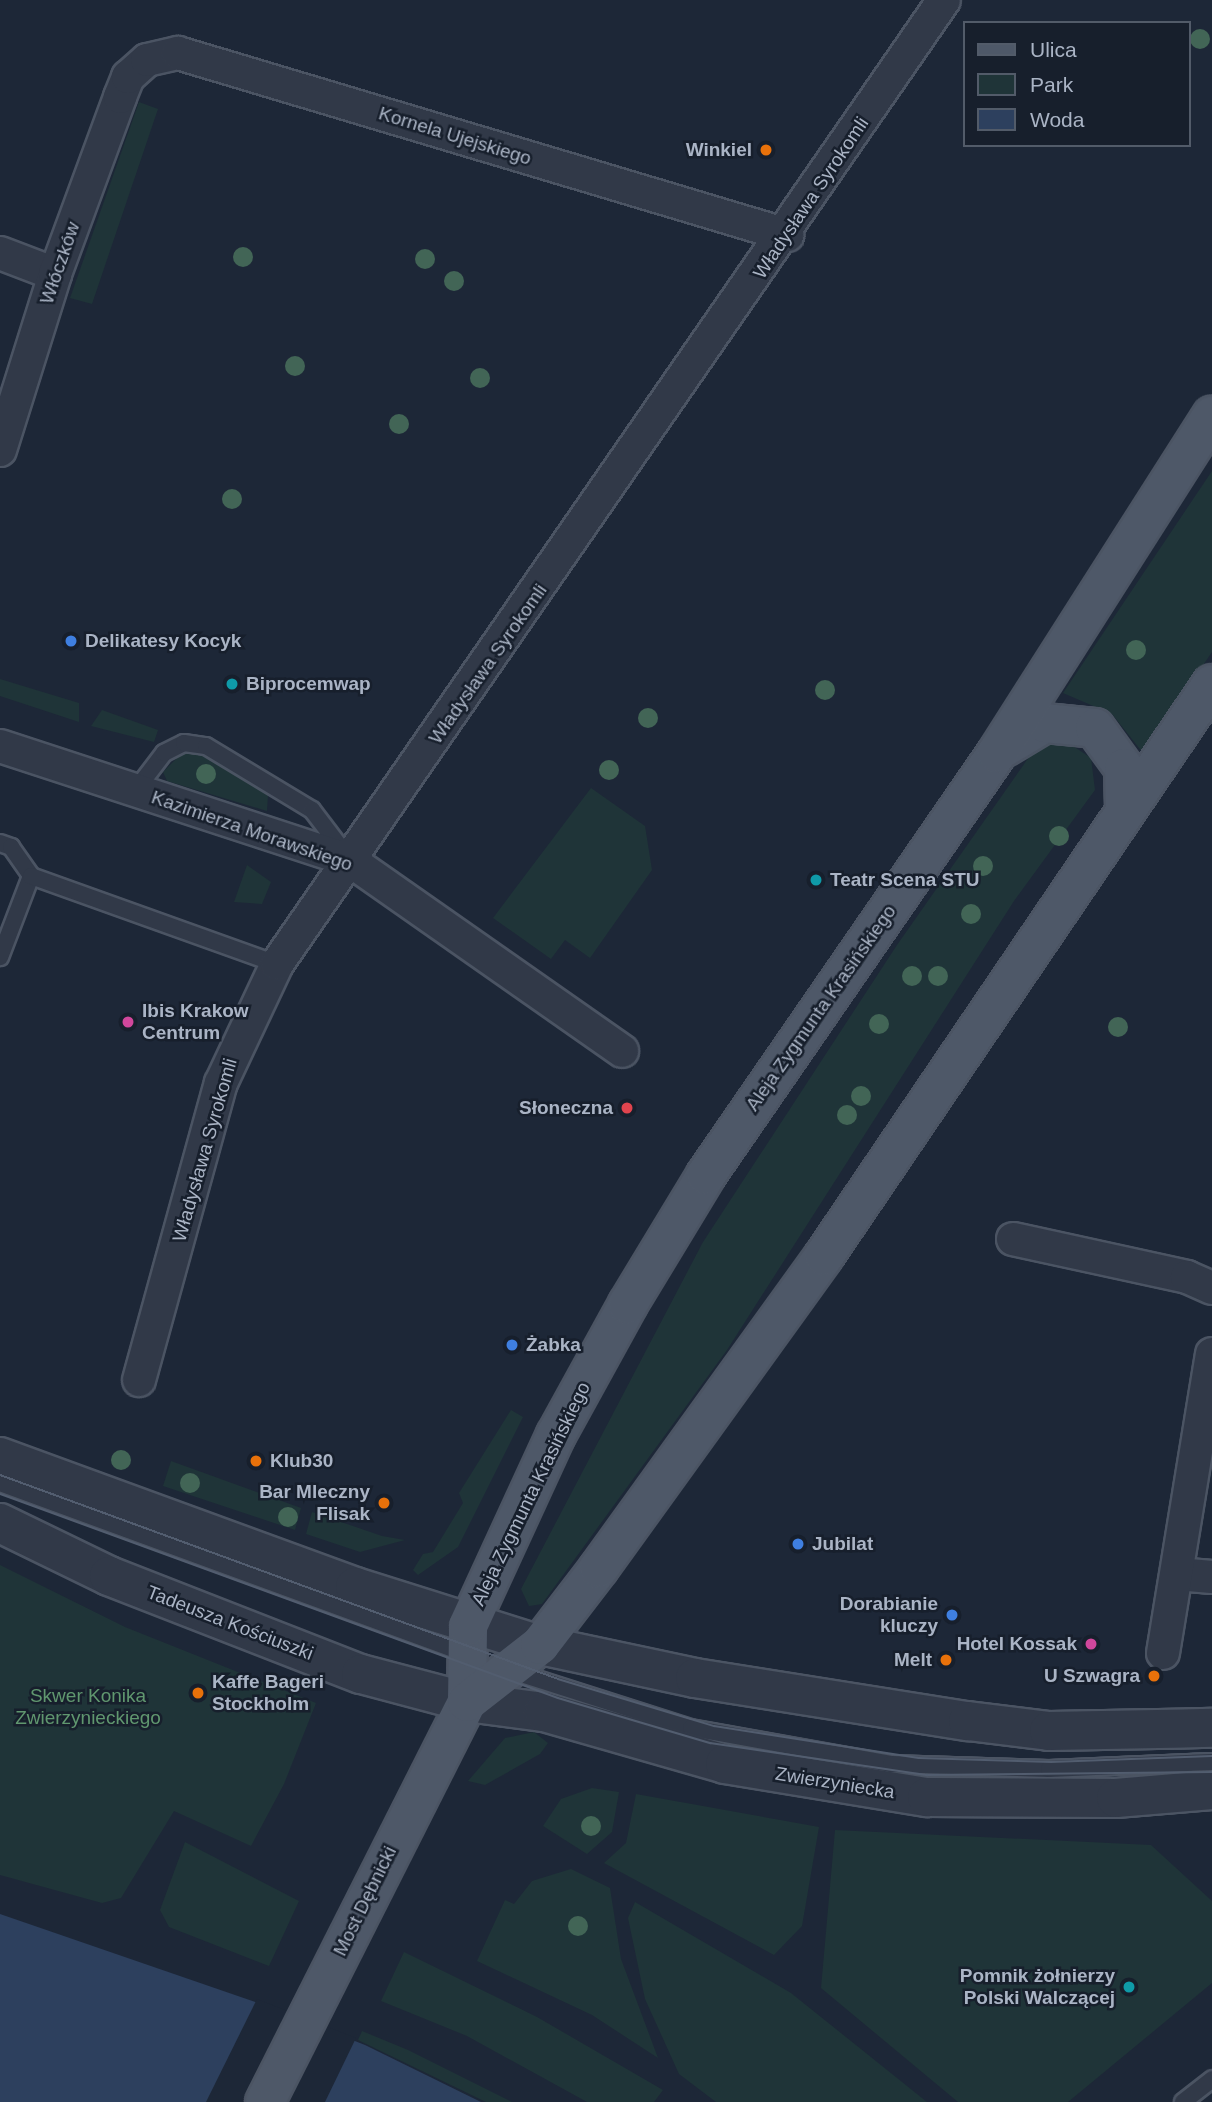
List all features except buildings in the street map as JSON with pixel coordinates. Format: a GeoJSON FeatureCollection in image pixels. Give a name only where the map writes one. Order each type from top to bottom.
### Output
{"type":"FeatureCollection","features":[{"type":"Feature","properties":{"kind":"main road","name":"Aleja Zygmunta Krasińskiego"},"geometry":{"type":"LineString","coordinates":[[467,1702],[468,1640],[556,1435],[642,1281],[706,1175],[997,753],[1212,416]]}},
{"type":"Feature","properties":{"kind":"main road"},"geometry":{"type":"LineString","coordinates":[[467,1702],[540,1645],[824,1256],[1125,808],[1212,684]]}},
{"type":"Feature","properties":{"kind":"main road"},"geometry":{"type":"LineString","coordinates":[[997,753],[1045,723],[1095,728],[1124,768],[1125,808]]}},
{"type":"Feature","properties":{"kind":"main road","name":"Most Dębnicki"},"geometry":{"type":"LineString","coordinates":[[265,2102],[467,1702]]}},
{"type":"Feature","properties":{"kind":"street","name":"Władysława Syrokomli"},"geometry":{"type":"LineString","coordinates":[[139,1380],[221,1083],[277,964],[787,235],[944,0]]}},
{"type":"Feature","properties":{"kind":"street","name":"Kornela Ujejskiego"},"geometry":{"type":"LineString","coordinates":[[128,77],[147,60],[178,53],[787,235]]}},
{"type":"Feature","properties":{"kind":"street","name":"Włóczków"},"geometry":{"type":"LineString","coordinates":[[0,450],[55,274],[128,77]]}},
{"type":"Feature","properties":{"kind":"street"},"geometry":{"type":"LineString","coordinates":[[0,253],[55,274]]}},
{"type":"Feature","properties":{"kind":"street","name":"Kazimierza Morawskiego"},"geometry":{"type":"LineString","coordinates":[[0,746],[351,861],[622,1051]]}},
{"type":"Feature","properties":{"kind":"street"},"geometry":{"type":"LineString","coordinates":[[1013,1239],[1187,1277],[1212,1288]]}},
{"type":"Feature","properties":{"kind":"street"},"geometry":{"type":"LineString","coordinates":[[1163,1653],[1177,1574],[1204,1462],[1212,1354]]}},
{"type":"Feature","properties":{"kind":"street"},"geometry":{"type":"LineString","coordinates":[[0,1457],[468,1640],[540,1645],[834,1703],[998,1725],[1049,1731],[1212,1728]]}},
{"type":"Feature","properties":{"kind":"street","name":"Tadeusza Kościuszki"},"geometry":{"type":"LineString","coordinates":[[0,1523],[109,1576],[344,1668],[467,1702]]}},
{"type":"Feature","properties":{"kind":"street"},"geometry":{"type":"LineString","coordinates":[[1177,1574],[1212,1577]]}},
{"type":"Feature","properties":{"kind":"street","name":"Zwierzyniecka"},"geometry":{"type":"LineString","coordinates":[[467,1702],[544,1712],[725,1764],[928,1797],[1050,1799],[1212,1790]]}},
{"type":"Feature","properties":{"kind":"lane"},"geometry":{"type":"LineString","coordinates":[[135,791],[164,752],[184,743],[206,746],[312,810],[351,861]]}},
{"type":"Feature","properties":{"kind":"lane"},"geometry":{"type":"LineString","coordinates":[[0,843],[11,847],[31,876],[277,964]]}},
{"type":"Feature","properties":{"kind":"lane"},"geometry":{"type":"LineString","coordinates":[[0,957],[31,876]]}},
{"type":"Feature","properties":{"kind":"lane"},"geometry":{"type":"LineString","coordinates":[[0,1483],[468,1640],[508,1670],[691,1728],[891,1764],[1049,1769],[1212,1762]]}},
{"type":"Feature","properties":{"kind":"lane"},"geometry":{"type":"LineString","coordinates":[[1183,2102],[1212,2079]]}},
{"type":"Feature","properties":{"kind":"green space"},"geometry":{"type":"Polygon","coordinates":[[[139,102],[158,109],[92,304],[70,298],[139,102]]]}},
{"type":"Feature","properties":{"kind":"green space"},"geometry":{"type":"Polygon","coordinates":[[[1212,471],[1212,652],[1143,753],[1112,714],[1063,693],[1212,471]]]}},
{"type":"Feature","properties":{"kind":"green space"},"geometry":{"type":"Polygon","coordinates":[[[0,679],[79,703],[79,722],[0,696],[0,679]]]}},
{"type":"Feature","properties":{"kind":"green space"},"geometry":{"type":"Polygon","coordinates":[[[102,710],[158,730],[154,742],[91,726],[102,710]]]}},
{"type":"Feature","properties":{"kind":"green space"},"geometry":{"type":"Polygon","coordinates":[[[1051,744],[1070,744],[1091,758],[1095,790],[1014,901],[727,1350],[542,1604],[529,1606],[521,1589],[703,1242],[897,945],[1029,757],[1051,744]]]}},
{"type":"Feature","properties":{"kind":"green space"},"geometry":{"type":"Polygon","coordinates":[[[181,754],[201,754],[256,785],[268,795],[267,811],[167,781],[163,772],[181,754]]]}},
{"type":"Feature","properties":{"kind":"green space"},"geometry":{"type":"Polygon","coordinates":[[[591,788],[645,826],[652,870],[590,958],[565,940],[551,959],[493,918],[591,788]]]}},
{"type":"Feature","properties":{"kind":"green space"},"geometry":{"type":"Polygon","coordinates":[[[247,865],[271,882],[262,904],[234,902],[247,865]]]}},
{"type":"Feature","properties":{"kind":"green space"},"geometry":{"type":"Polygon","coordinates":[[[511,1410],[523,1417],[458,1547],[418,1575],[413,1570],[423,1554],[433,1552],[463,1503],[459,1493],[511,1410]]]}},
{"type":"Feature","properties":{"kind":"green space"},"geometry":{"type":"Polygon","coordinates":[[[171,1461],[301,1508],[295,1530],[163,1486],[171,1461]]]}},
{"type":"Feature","properties":{"kind":"green space"},"geometry":{"type":"Polygon","coordinates":[[[312,1512],[382,1536],[405,1540],[360,1552],[306,1534],[312,1512]]]}},
{"type":"Feature","properties":{"kind":"green space","name":"Skwer Konika Zwierzynieckiego"},"geometry":{"type":"Polygon","coordinates":[[[0,1565],[125,1627],[316,1703],[284,1784],[251,1846],[174,1811],[121,1898],[102,1903],[0,1875],[0,1565]]]}},
{"type":"Feature","properties":{"kind":"green space"},"geometry":{"type":"Polygon","coordinates":[[[534,1732],[548,1743],[540,1754],[485,1785],[468,1781],[505,1738],[534,1732]]]}},
{"type":"Feature","properties":{"kind":"green space"},"geometry":{"type":"Polygon","coordinates":[[[592,1788],[619,1792],[612,1832],[587,1854],[543,1826],[561,1799],[592,1788]]]}},
{"type":"Feature","properties":{"kind":"green space"},"geometry":{"type":"Polygon","coordinates":[[[636,1794],[819,1827],[802,1926],[774,1955],[604,1863],[626,1843],[636,1794]]]}},
{"type":"Feature","properties":{"kind":"green space"},"geometry":{"type":"Polygon","coordinates":[[[835,1830],[1151,1845],[1212,1901],[1212,1983],[1068,2102],[958,2102],[821,1988],[835,1830]]]}},
{"type":"Feature","properties":{"kind":"green space"},"geometry":{"type":"Polygon","coordinates":[[[185,1842],[299,1901],[269,1966],[169,1927],[160,1910],[185,1842]]]}},
{"type":"Feature","properties":{"kind":"green space"},"geometry":{"type":"Polygon","coordinates":[[[571,1869],[610,1888],[621,1959],[658,2058],[592,2015],[477,1961],[505,1900],[514,1904],[532,1881],[571,1869]]]}},
{"type":"Feature","properties":{"kind":"green space"},"geometry":{"type":"Polygon","coordinates":[[[635,1902],[791,1993],[927,2102],[716,2102],[679,2074],[645,1999],[628,1918],[635,1902]]]}},
{"type":"Feature","properties":{"kind":"green space"},"geometry":{"type":"Polygon","coordinates":[[[404,1952],[537,2017],[663,2090],[654,2102],[587,2102],[467,2036],[381,2001],[404,1952]]]}},
{"type":"Feature","properties":{"kind":"green space"},"geometry":{"type":"Polygon","coordinates":[[[362,2031],[408,2050],[512,2102],[486,2102],[358,2040],[362,2031]]]}},
{"type":"Feature","properties":{"kind":"water"},"geometry":{"type":"Polygon","coordinates":[[[0,1914],[261,2004],[365,2045],[481,2102],[0,2102],[0,1914]]]}},
{"type":"Feature","properties":{"kind":"pier"},"geometry":{"type":"Polygon","coordinates":[[[257,1999],[356,2038],[325,2102],[206,2102],[257,1999]]]}},
{"type":"Feature","properties":{"kind":"tram line"},"geometry":{"type":"LineString","coordinates":[[0,1475],[558,1679],[714,1726],[919,1758],[1051,1762],[1212,1756]]}},
{"type":"Feature","properties":{"kind":"tram line"},"geometry":{"type":"LineString","coordinates":[[0,1494],[558,1698],[710,1743],[928,1775],[1212,1772]]}},
{"type":"Feature","properties":{"kind":"place","name":"Winkiel"},"geometry":{"type":"Point","coordinates":[766,150]}},
{"type":"Feature","properties":{"kind":"place","name":"Delikatesy Kocyk"},"geometry":{"type":"Point","coordinates":[71,641]}},
{"type":"Feature","properties":{"kind":"place","name":"Biprocemwap"},"geometry":{"type":"Point","coordinates":[232,684]}},
{"type":"Feature","properties":{"kind":"place","name":"Teatr Scena STU"},"geometry":{"type":"Point","coordinates":[816,880]}},
{"type":"Feature","properties":{"kind":"place","name":"Ibis Krakow Centrum"},"geometry":{"type":"Point","coordinates":[128,1022]}},
{"type":"Feature","properties":{"kind":"place","name":"Słoneczna"},"geometry":{"type":"Point","coordinates":[627,1108]}},
{"type":"Feature","properties":{"kind":"place","name":"Żabka"},"geometry":{"type":"Point","coordinates":[512,1345]}},
{"type":"Feature","properties":{"kind":"place","name":"Klub30"},"geometry":{"type":"Point","coordinates":[256,1461]}},
{"type":"Feature","properties":{"kind":"place","name":"Bar Mleczny Flisak"},"geometry":{"type":"Point","coordinates":[384,1503]}},
{"type":"Feature","properties":{"kind":"place","name":"Jubilat"},"geometry":{"type":"Point","coordinates":[798,1544]}},
{"type":"Feature","properties":{"kind":"place","name":"Dorabianie kluczy"},"geometry":{"type":"Point","coordinates":[952,1615]}},
{"type":"Feature","properties":{"kind":"place","name":"Hotel Kossak"},"geometry":{"type":"Point","coordinates":[1091,1644]}},
{"type":"Feature","properties":{"kind":"place","name":"Melt"},"geometry":{"type":"Point","coordinates":[946,1660]}},
{"type":"Feature","properties":{"kind":"place","name":"U Szwagra"},"geometry":{"type":"Point","coordinates":[1154,1676]}},
{"type":"Feature","properties":{"kind":"place","name":"Kaffe Bageri Stockholm"},"geometry":{"type":"Point","coordinates":[198,1693]}},
{"type":"Feature","properties":{"kind":"place","name":"Pomnik żołnierzy Polski Walczącej"},"geometry":{"type":"Point","coordinates":[1129,1987]}}]}
